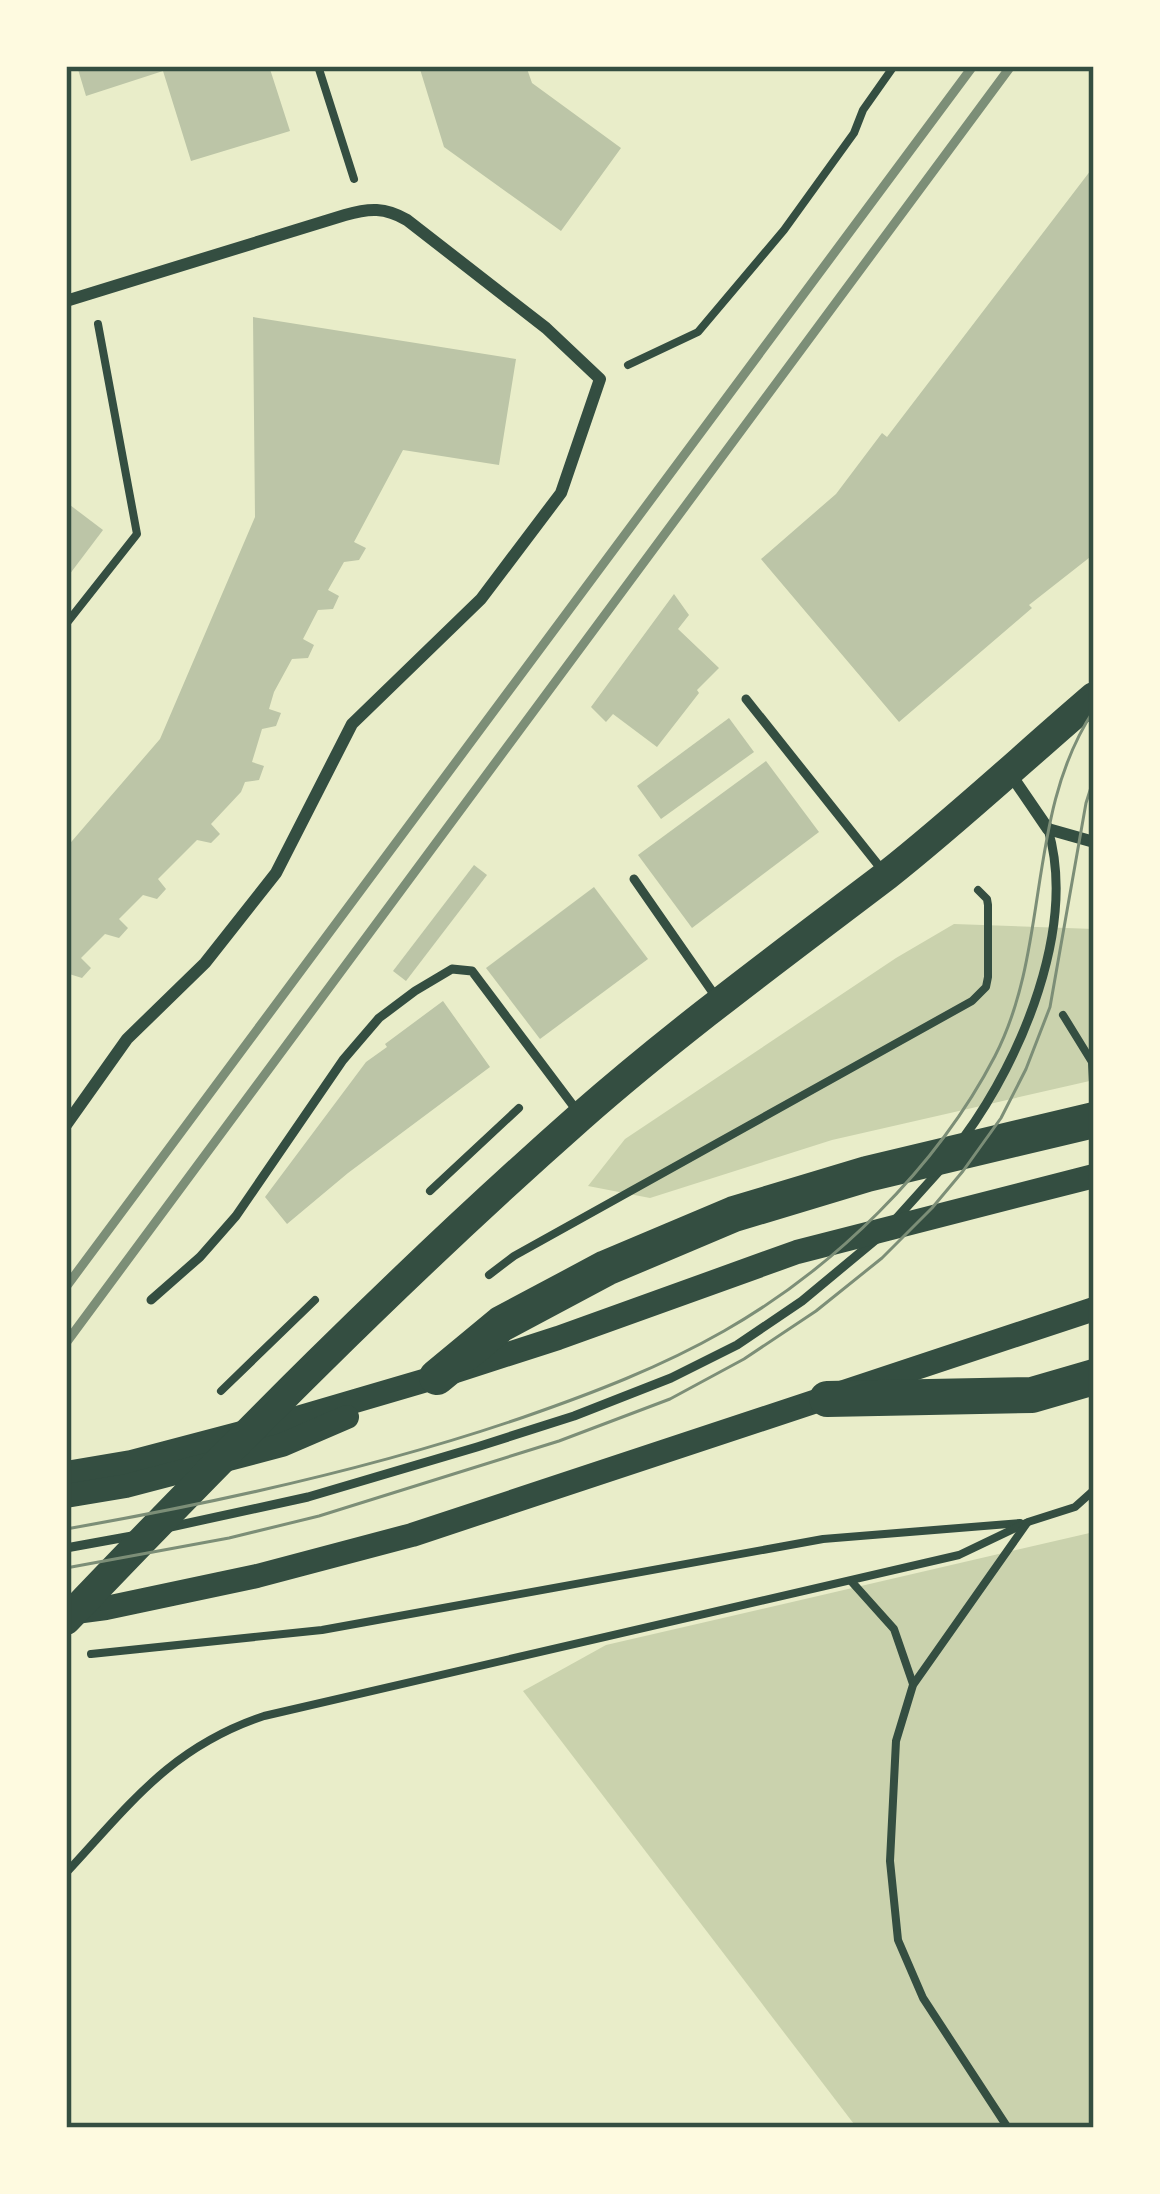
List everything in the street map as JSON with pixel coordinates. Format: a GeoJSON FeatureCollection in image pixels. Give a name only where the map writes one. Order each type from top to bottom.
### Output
{"type":"FeatureCollection","features":[{"type":"Feature","properties":{"kind":"highway"},"geometry":{"type":"LineString","coordinates":[[437,1377],[501,1324],[606,1268],[734,1214],[867,1174],[1094,1120]]}},
{"type":"Feature","properties":{"kind":"highway"},"geometry":{"type":"LineString","coordinates":[[827,1399],[1032,1395],[1094,1377]]}},
{"type":"Feature","properties":{"kind":"main road"},"geometry":{"type":"LineString","coordinates":[[66,1617],[430,1253],[581,1116],[719,1002],[886,875],[1094,697]]}},
{"type":"Feature","properties":{"kind":"main road"},"geometry":{"type":"LineString","coordinates":[[66,1473],[131,1462],[437,1377],[796,1252],[1094,1176]]}},
{"type":"Feature","properties":{"kind":"main road"},"geometry":{"type":"LineString","coordinates":[[66,1617],[257,1576],[412,1535],[1094,1309]]}},
{"type":"Feature","properties":{"kind":"main road"},"geometry":{"type":"LineString","coordinates":[[66,1496],[126,1486],[282,1445],[437,1377]]}},
{"type":"Feature","properties":{"kind":"street"},"geometry":{"type":"LineString","coordinates":[[66,301],[364,209],[380,209],[407,220],[546,328],[600,379],[561,493],[481,599],[352,724],[276,874],[205,963],[127,1039],[66,1125]]}},
{"type":"Feature","properties":{"kind":"street"},"geometry":{"type":"LineString","coordinates":[[1008,771],[1048,829],[1094,842]]}},
{"type":"Feature","properties":{"kind":"lane"},"geometry":{"type":"LineString","coordinates":[[746,699],[886,875]]}},
{"type":"Feature","properties":{"kind":"lane"},"geometry":{"type":"LineString","coordinates":[[66,1547],[308,1497],[574,1416],[737,1345],[802,1301],[872,1244],[934,1178],[985,1109],[1042,981],[1056,899],[1056,855],[1048,829]]}},
{"type":"Feature","properties":{"kind":"lane"},"geometry":{"type":"LineString","coordinates":[[634,879],[719,1002]]}},
{"type":"Feature","properties":{"kind":"lane"},"geometry":{"type":"LineString","coordinates":[[151,1300],[236,1216],[343,1060],[379,1018],[452,969],[472,971],[581,1116]]}},
{"type":"Feature","properties":{"kind":"path"},"geometry":{"type":"LineString","coordinates":[[318,66],[364,209]]}},
{"type":"Feature","properties":{"kind":"path"},"geometry":{"type":"LineString","coordinates":[[600,379],[698,332],[784,230],[854,133],[863,110],[894,66]]}},
{"type":"Feature","properties":{"kind":"path"},"geometry":{"type":"LineString","coordinates":[[66,624],[137,534],[92,293]]}},
{"type":"Feature","properties":{"kind":"path"},"geometry":{"type":"LineString","coordinates":[[486,1277],[514,1256],[972,1001],[986,986],[988,970],[988,905],[979,890]]}},
{"type":"Feature","properties":{"kind":"path"},"geometry":{"type":"LineString","coordinates":[[1042,981],[1092,1062],[1092,1076]]}},
{"type":"Feature","properties":{"kind":"path"},"geometry":{"type":"LineString","coordinates":[[221,1390],[243,1383]]}},
{"type":"Feature","properties":{"kind":"path"},"geometry":{"type":"LineString","coordinates":[[66,1873],[154,1777],[187,1752],[239,1724],[959,1555],[1028,1522],[1075,1507],[1094,1490]]}},
{"type":"Feature","properties":{"kind":"path"},"geometry":{"type":"LineString","coordinates":[[89,1654],[322,1630],[824,1539],[1028,1522]]}},
{"type":"Feature","properties":{"kind":"path"},"geometry":{"type":"LineString","coordinates":[[1008,2128],[923,1998],[898,1940],[890,1861],[896,1742],[913,1685],[1028,1522]]}},
{"type":"Feature","properties":{"kind":"path"},"geometry":{"type":"LineString","coordinates":[[851,1581],[894,1629],[913,1685]]}},
{"type":"Feature","properties":{"kind":"green space"},"geometry":{"type":"Polygon","coordinates":[[[954,924],[1094,929],[1094,1080],[832,1140],[650,1198],[588,1186],[625,1139],[954,924]]]}},
{"type":"Feature","properties":{"kind":"green space"},"geometry":{"type":"Polygon","coordinates":[[[1094,1532],[1094,2128],[857,2128],[523,1691],[606,1645],[1094,1532]]]}},
{"type":"Feature","properties":{"kind":"building"},"geometry":{"type":"Polygon","coordinates":[[[77,66],[269,66],[290,131],[191,161],[163,71],[86,96],[77,66]]]}},
{"type":"Feature","properties":{"kind":"building"},"geometry":{"type":"Polygon","coordinates":[[[419,66],[526,66],[532,83],[621,148],[561,231],[444,147],[419,66]]]}},
{"type":"Feature","properties":{"kind":"building"},"geometry":{"type":"Polygon","coordinates":[[[1094,166],[1094,554],[1029,605],[1032,608],[899,722],[761,559],[836,494],[882,433],[887,437],[1094,166]]]}},
{"type":"Feature","properties":{"kind":"building"},"geometry":{"type":"Polygon","coordinates":[[[253,317],[516,359],[499,465],[403,450],[354,542],[366,548],[359,560],[344,562],[328,590],[339,596],[333,609],[318,610],[303,639],[314,645],[308,658],[292,659],[274,692],[269,709],[281,713],[276,726],[262,729],[252,762],[264,766],[259,780],[245,782],[211,824],[220,834],[211,843],[197,840],[158,879],[166,889],[157,899],[143,895],[119,919],[128,928],[119,938],[105,934],[81,958],[91,968],[82,978],[66,973],[66,848],[160,739],[255,517],[253,317]]]}},
{"type":"Feature","properties":{"kind":"building"},"geometry":{"type":"Polygon","coordinates":[[[66,502],[103,530],[66,579],[66,502]]]}},
{"type":"Feature","properties":{"kind":"building"},"geometry":{"type":"Polygon","coordinates":[[[674,594],[689,615],[678,629],[719,668],[697,690],[657,747],[613,714],[606,722],[591,707],[674,594]]]}},
{"type":"Feature","properties":{"kind":"building"},"geometry":{"type":"Polygon","coordinates":[[[729,718],[754,752],[661,819],[637,786],[729,718]]]}},
{"type":"Feature","properties":{"kind":"building"},"geometry":{"type":"Polygon","coordinates":[[[766,761],[819,832],[692,928],[638,855],[766,761]]]}},
{"type":"Feature","properties":{"kind":"building"},"geometry":{"type":"Polygon","coordinates":[[[474,865],[487,875],[406,981],[393,971],[474,865]]]}},
{"type":"Feature","properties":{"kind":"building"},"geometry":{"type":"Polygon","coordinates":[[[594,887],[648,959],[540,1039],[486,968],[594,887]]]}},
{"type":"Feature","properties":{"kind":"building"},"geometry":{"type":"Polygon","coordinates":[[[443,1001],[490,1067],[287,1224],[265,1197],[366,1062],[443,1001]]]}},
{"type":"Feature","properties":{"kind":"tram line"},"geometry":{"type":"LineString","coordinates":[[66,1529],[298,1482],[524,1417],[676,1356],[724,1331],[804,1278],[913,1176],[944,1138],[995,1056],[1024,971],[1057,793],[1072,750],[1094,710]]}},
{"type":"Feature","properties":{"kind":"tram line"},"geometry":{"type":"LineString","coordinates":[[66,1568],[319,1516],[559,1441],[670,1399],[744,1359],[816,1311],[882,1258],[932,1208],[1001,1118],[1050,1007],[1094,778]]}},
{"type":"Feature","properties":{"kind":"railway"},"geometry":{"type":"LineString","coordinates":[[66,1287],[973,66]]}},
{"type":"Feature","properties":{"kind":"railway"},"geometry":{"type":"LineString","coordinates":[[66,1343],[1011,66]]}}]}
